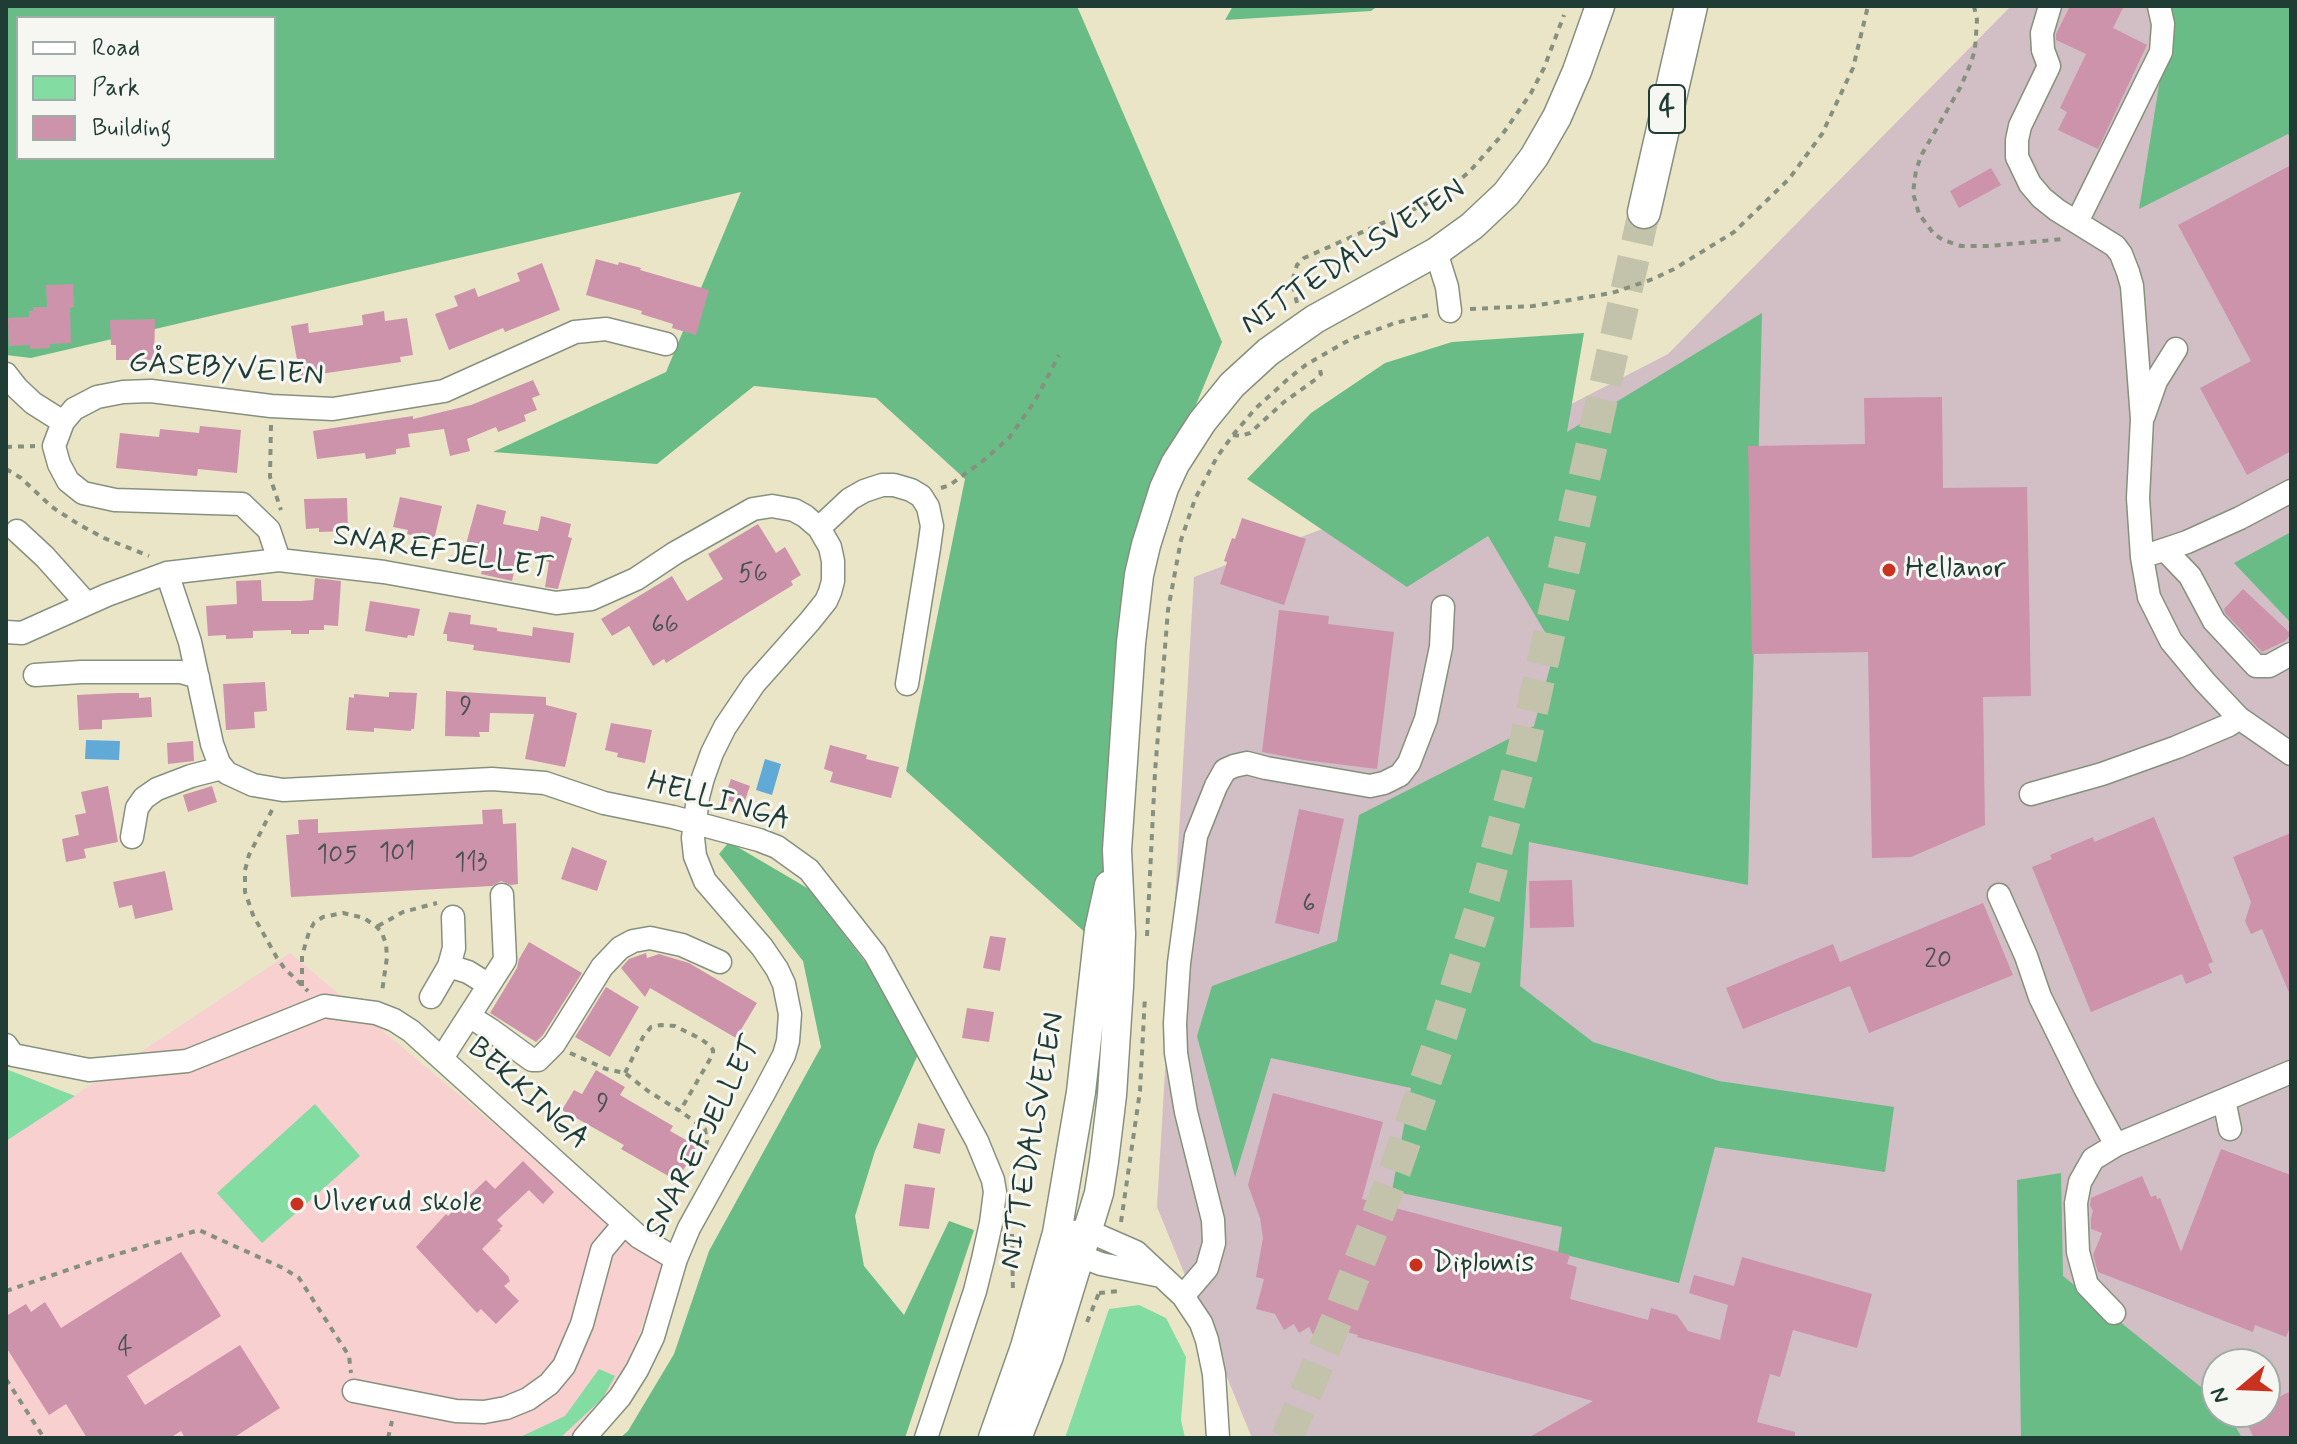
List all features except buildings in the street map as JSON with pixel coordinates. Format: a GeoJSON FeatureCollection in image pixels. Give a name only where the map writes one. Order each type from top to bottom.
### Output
{"type":"FeatureCollection","features":[{"type":"Feature","properties":{"kind":"highway","name":"4"},"geometry":{"type":"LineString","coordinates":[[1644,212],[1691,6]]}},
{"type":"Feature","properties":{"kind":"main road","name":"NITTEDALSVEIEN"},"geometry":{"type":"LineString","coordinates":[[1017,1438],[1049,1356],[1099,1193],[1112,1095],[1121,934],[1117,850],[1131,643],[1139,575],[1155,513],[1188,441],[1240,377],[1268,352],[1315,319],[1436,252],[1489,212],[1506,194],[1534,157],[1568,94],[1600,6]]}},
{"type":"Feature","properties":{"kind":"main road","name":"NITTEDALSVEIEN"},"geometry":{"type":"LineString","coordinates":[[993,1438],[1025,1347],[1057,1233],[1076,1129],[1099,930],[1117,850]]}},
{"type":"Feature","properties":{"kind":"street"},"geometry":{"type":"LineString","coordinates":[[2050,6],[2042,33],[2043,50],[2049,66],[2020,126],[2017,157],[2030,184],[2042,198],[2115,246],[2132,286],[2142,419],[2138,498],[2142,557],[2149,597],[2171,641],[2239,718],[2291,754]]}},
{"type":"Feature","properties":{"kind":"street"},"geometry":{"type":"LineString","coordinates":[[2086,227],[2161,52],[2163,24],[2159,6]]}},
{"type":"Feature","properties":{"kind":"street"},"geometry":{"type":"LineString","coordinates":[[1436,252],[1447,287],[1450,311]]}},
{"type":"Feature","properties":{"kind":"street","name":"GÅSEBYVEIEN"},"geometry":{"type":"LineString","coordinates":[[63,422],[74,409],[97,397],[123,392],[151,391],[271,406],[333,409],[444,391],[575,332],[606,329],[666,344]]}},
{"type":"Feature","properties":{"kind":"street"},"geometry":{"type":"LineString","coordinates":[[2142,419],[2156,381],[2176,349]]}},
{"type":"Feature","properties":{"kind":"street"},"geometry":{"type":"LineString","coordinates":[[6,374],[33,403],[63,422],[54,446],[59,464],[68,481],[83,493],[115,500],[242,504],[269,530],[279,560]]}},
{"type":"Feature","properties":{"kind":"street"},"geometry":{"type":"LineString","coordinates":[[819,528],[850,499],[873,488],[894,485],[921,496],[931,515],[932,526],[907,684]]}},
{"type":"Feature","properties":{"kind":"street"},"geometry":{"type":"LineString","coordinates":[[2142,557],[2240,518],[2291,491]]}},
{"type":"Feature","properties":{"kind":"street","name":"SNAREFJELLET"},"geometry":{"type":"LineString","coordinates":[[6,632],[22,633],[167,573],[279,560],[384,572],[556,603],[591,599],[636,579],[729,521],[762,507],[794,510],[819,528],[830,547],[833,561],[830,592],[810,621],[754,684],[725,727],[703,778],[693,838],[699,868],[711,890],[754,936],[784,984],[790,1028],[784,1055],[695,1216],[676,1259],[653,1337],[637,1370],[620,1397],[584,1438]]}},
{"type":"Feature","properties":{"kind":"street"},"geometry":{"type":"LineString","coordinates":[[17,531],[53,565],[87,604]]}},
{"type":"Feature","properties":{"kind":"street"},"geometry":{"type":"LineString","coordinates":[[2165,550],[2190,576],[2214,621],[2256,666],[2269,666],[2291,654]]}},
{"type":"Feature","properties":{"kind":"street"},"geometry":{"type":"LineString","coordinates":[[132,837],[137,808],[144,798],[157,789],[222,768],[212,744],[190,642],[167,573]]}},
{"type":"Feature","properties":{"kind":"street"},"geometry":{"type":"LineString","coordinates":[[1183,1296],[1207,1268],[1214,1243],[1213,1220],[1186,1112],[1176,1053],[1179,963],[1196,836],[1225,770],[1234,766],[1247,763],[1370,786],[1400,775],[1409,763],[1426,719],[1441,647],[1443,607]]}},
{"type":"Feature","properties":{"kind":"street"},"geometry":{"type":"LineString","coordinates":[[35,675],[181,672],[198,677]]}},
{"type":"Feature","properties":{"kind":"street"},"geometry":{"type":"LineString","coordinates":[[2031,794],[2102,774],[2177,747],[2239,718]]}},
{"type":"Feature","properties":{"kind":"street","name":"HELLINGA"},"geometry":{"type":"LineString","coordinates":[[222,768],[253,785],[283,790],[492,779],[545,783],[604,803],[673,817],[777,847],[809,870],[875,954],[944,1077],[986,1161],[995,1192],[975,1291],[926,1438]]}},
{"type":"Feature","properties":{"kind":"street"},"geometry":{"type":"LineString","coordinates":[[442,1058],[505,960],[502,895]]}},
{"type":"Feature","properties":{"kind":"street"},"geometry":{"type":"LineString","coordinates":[[1999,895],[2040,997],[2116,1145]]}},
{"type":"Feature","properties":{"kind":"street"},"geometry":{"type":"LineString","coordinates":[[431,997],[449,966],[454,948],[453,917]]}},
{"type":"Feature","properties":{"kind":"street"},"geometry":{"type":"LineString","coordinates":[[469,1016],[532,1060],[538,1060],[554,1044],[602,967],[620,948],[633,941],[650,938],[665,940],[692,948],[720,962]]}},
{"type":"Feature","properties":{"kind":"street"},"geometry":{"type":"LineString","coordinates":[[449,966],[468,972],[489,985]]}},
{"type":"Feature","properties":{"kind":"street","name":"BEKKINGA"},"geometry":{"type":"LineString","coordinates":[[6,1045],[13,1055],[89,1070],[187,1061],[324,1006],[376,1013],[403,1025],[624,1224],[651,1246],[676,1259]]}},
{"type":"Feature","properties":{"kind":"street"},"geometry":{"type":"LineString","coordinates":[[2114,1313],[2087,1285],[2078,1252],[2076,1203],[2084,1171],[2093,1159],[2116,1145],[2291,1072]]}},
{"type":"Feature","properties":{"kind":"street"},"geometry":{"type":"LineString","coordinates":[[2224,1100],[2230,1129]]}},
{"type":"Feature","properties":{"kind":"street"},"geometry":{"type":"LineString","coordinates":[[354,1391],[456,1411],[484,1412],[528,1399],[549,1384],[564,1366],[582,1324],[602,1250],[624,1224]]}},
{"type":"Feature","properties":{"kind":"street"},"geometry":{"type":"LineString","coordinates":[[1057,1233],[1084,1243],[1110,1267],[1161,1276],[1183,1296],[1201,1323],[1211,1355],[1218,1438]]}},
{"type":"Feature","properties":{"kind":"path"},"geometry":{"type":"LineString","coordinates":[[1147,946],[1155,772],[1173,577],[1195,499],[1217,457],[1233,435],[1255,409],[1307,364],[1330,349],[1373,329],[1450,311],[1546,305],[1612,293],[1674,269],[1734,232],[1789,179],[1822,134],[1853,68],[1868,6]]}},
{"type":"Feature","properties":{"kind":"path"},"geometry":{"type":"LineString","coordinates":[[1974,6],[1977,20],[1971,63],[1916,170],[1913,193],[1919,214],[1934,234],[1961,246],[2078,238],[2086,227]]}},
{"type":"Feature","properties":{"kind":"path"},"geometry":{"type":"LineString","coordinates":[[1297,303],[1292,282],[1297,265],[1304,258],[1423,206],[1444,194],[1470,171],[1502,135],[1531,93],[1564,15]]}},
{"type":"Feature","properties":{"kind":"path"},"geometry":{"type":"LineString","coordinates":[[921,496],[950,485],[1001,446],[1035,401],[1059,355]]}},
{"type":"Feature","properties":{"kind":"path"},"geometry":{"type":"LineString","coordinates":[[1233,435],[1250,433],[1284,402],[1316,379],[1321,374],[1320,370]]}},
{"type":"Feature","properties":{"kind":"path"},"geometry":{"type":"LineString","coordinates":[[271,406],[270,477],[282,513]]}},
{"type":"Feature","properties":{"kind":"path"},"geometry":{"type":"LineString","coordinates":[[6,447],[54,446]]}},
{"type":"Feature","properties":{"kind":"path"},"geometry":{"type":"LineString","coordinates":[[6,469],[21,478],[52,507],[104,538],[156,559],[167,573]]}},
{"type":"Feature","properties":{"kind":"path"},"geometry":{"type":"LineString","coordinates":[[283,790],[249,855],[245,892],[253,915],[277,958],[324,1006]]}},
{"type":"Feature","properties":{"kind":"path"},"geometry":{"type":"LineString","coordinates":[[302,986],[304,943],[314,923],[333,913],[364,918],[377,927],[386,944],[386,974],[376,1013]]}},
{"type":"Feature","properties":{"kind":"path"},"geometry":{"type":"LineString","coordinates":[[1121,1224],[1140,1091],[1145,989]]}},
{"type":"Feature","properties":{"kind":"path"},"geometry":{"type":"LineString","coordinates":[[625,1073],[651,1027],[675,1026],[701,1039],[710,1046],[713,1054],[680,1111]]}},
{"type":"Feature","properties":{"kind":"path"},"geometry":{"type":"LineString","coordinates":[[554,1044],[591,1063],[625,1073],[705,1129],[707,1141],[702,1158]]}},
{"type":"Feature","properties":{"kind":"path"},"geometry":{"type":"LineString","coordinates":[[6,1291],[199,1230],[299,1278],[349,1356],[354,1391]]}},
{"type":"Feature","properties":{"kind":"path"},"geometry":{"type":"LineString","coordinates":[[1012,1231],[1013,1308]]}},
{"type":"Feature","properties":{"kind":"path"},"geometry":{"type":"LineString","coordinates":[[1099,1293],[1129,1291]]}},
{"type":"Feature","properties":{"kind":"path"},"geometry":{"type":"LineString","coordinates":[[6,1379],[44,1438]]}},
{"type":"Feature","properties":{"kind":"shaded area"},"geometry":{"type":"Polygon","coordinates":[[[2011,6],[2259,6],[2291,47],[2291,1438],[1252,1438],[1157,1207],[1194,577],[1349,519],[1668,354],[2011,6]]]}},
{"type":"Feature","properties":{"kind":"shaded area","name":"Ulverud skole"},"geometry":{"type":"Polygon","coordinates":[[[290,953],[664,1267],[614,1401],[576,1438],[6,1438],[6,1141],[290,953]]]}},
{"type":"Feature","properties":{"kind":"green space"},"geometry":{"type":"Polygon","coordinates":[[[6,6],[1077,6],[1222,342],[1181,441],[1140,568],[1120,964],[906,771],[965,479],[876,398],[754,386],[657,464],[493,452],[666,372],[741,192],[31,358],[6,355],[6,6]]]}},
{"type":"Feature","properties":{"kind":"green space"},"geometry":{"type":"Polygon","coordinates":[[[1233,6],[1378,6],[1371,11],[1225,20],[1233,6]]]}},
{"type":"Feature","properties":{"kind":"green space"},"geometry":{"type":"Polygon","coordinates":[[[2167,6],[2291,6],[2291,138],[2288,134],[2139,209],[2169,24],[2167,6]]]}},
{"type":"Feature","properties":{"kind":"green space"},"geometry":{"type":"Polygon","coordinates":[[[1762,313],[1748,885],[1529,842],[1520,986],[1593,1042],[1719,1081],[1894,1107],[1885,1172],[1715,1147],[1679,1283],[1558,1253],[1562,1227],[1392,1191],[1411,1088],[1271,1058],[1235,1177],[1197,1036],[1212,986],[1337,941],[1359,815],[1534,726],[1555,649],[1488,536],[1407,587],[1247,479],[1311,413],[1385,363],[1452,342],[1584,333],[1567,432],[1762,313]]]}},
{"type":"Feature","properties":{"kind":"green space"},"geometry":{"type":"Polygon","coordinates":[[[2291,532],[2291,623],[2234,563],[2291,532]]]}},
{"type":"Feature","properties":{"kind":"green space"},"geometry":{"type":"Polygon","coordinates":[[[729,842],[809,889],[872,971],[919,1052],[875,1151],[855,1216],[864,1266],[904,1315],[949,1221],[974,1230],[905,1438],[620,1438],[628,1431],[674,1354],[709,1251],[821,1047],[803,961],[719,854],[729,842]]]}},
{"type":"Feature","properties":{"kind":"green space"},"geometry":{"type":"Polygon","coordinates":[[[6,1069],[75,1096],[6,1141],[6,1069]]]}},
{"type":"Feature","properties":{"kind":"green space"},"geometry":{"type":"Polygon","coordinates":[[[315,1104],[360,1156],[262,1243],[217,1193],[315,1104]]]}},
{"type":"Feature","properties":{"kind":"green space"},"geometry":{"type":"Polygon","coordinates":[[[2061,1173],[2063,1276],[2201,1387],[2201,1428],[2236,1428],[2242,1438],[2021,1438],[2017,1180],[2061,1173]]]}},
{"type":"Feature","properties":{"kind":"green space"},"geometry":{"type":"Polygon","coordinates":[[[1139,1305],[1166,1318],[1186,1357],[1181,1420],[1185,1438],[1065,1438],[1109,1309],[1139,1305]]]}},
{"type":"Feature","properties":{"kind":"green space"},"geometry":{"type":"Polygon","coordinates":[[[599,1369],[615,1376],[603,1398],[560,1438],[518,1438],[565,1416],[599,1369]]]}},
{"type":"Feature","properties":{"kind":"water"},"geometry":{"type":"Polygon","coordinates":[[[86,740],[120,741],[119,760],[85,759],[86,740]]]}},
{"type":"Feature","properties":{"kind":"water"},"geometry":{"type":"Polygon","coordinates":[[[765,759],[781,764],[772,795],[756,790],[765,759]]]}},
{"type":"Feature","properties":{"kind":"tunnel"},"geometry":{"type":"LineString","coordinates":[[1287,1438],[1395,1171],[1485,894],[1523,751],[1644,212]]}},
{"type":"Feature","properties":{"kind":"place","name":"Hellanor"},"geometry":{"type":"Point","coordinates":[1889,570]}},
{"type":"Feature","properties":{"kind":"place","name":"Ulverud skole"},"geometry":{"type":"Point","coordinates":[297,1204]}},
{"type":"Feature","properties":{"kind":"place","name":"Diplomis"},"geometry":{"type":"Point","coordinates":[1416,1265]}}]}
